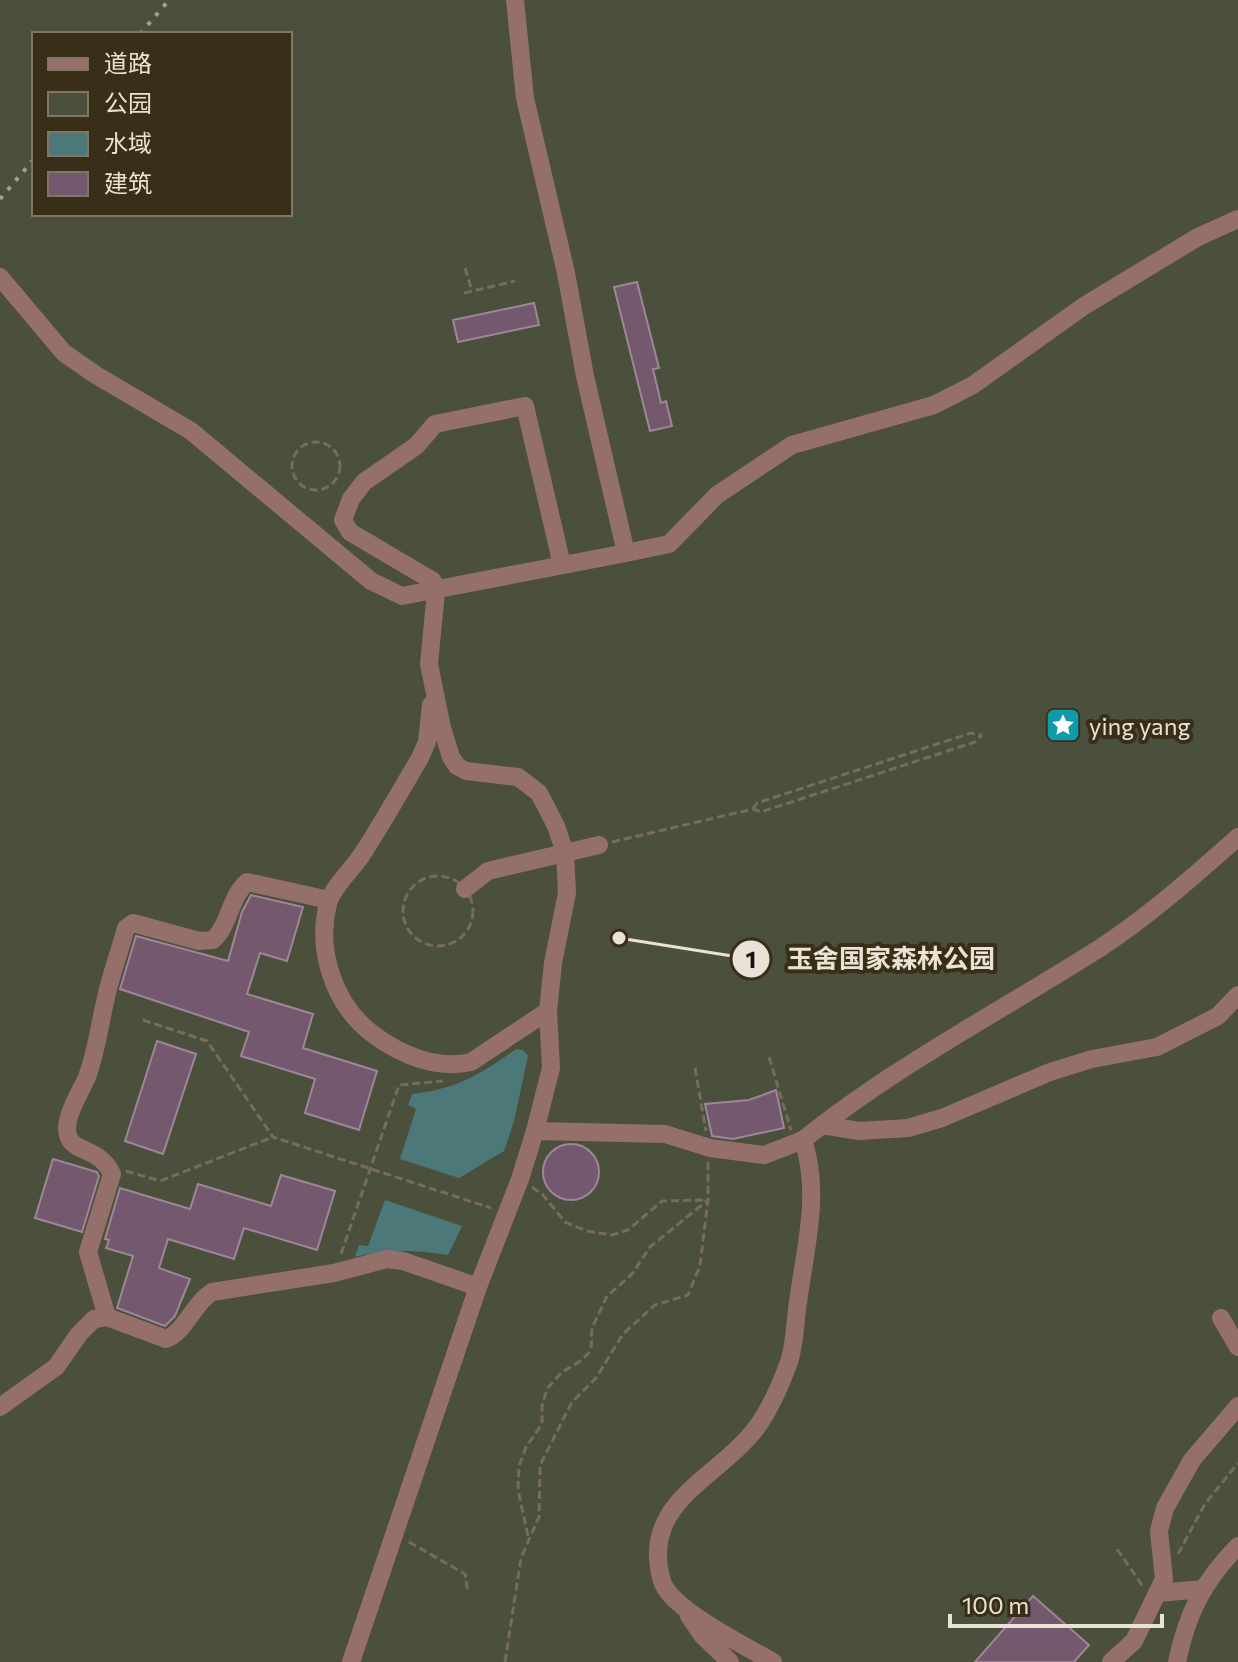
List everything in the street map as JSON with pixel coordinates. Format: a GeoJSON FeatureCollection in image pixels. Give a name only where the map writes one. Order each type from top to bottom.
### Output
{"type":"FeatureCollection","features":[{"type":"Feature","properties":{"kind":"street"},"geometry":{"type":"LineString","coordinates":[[515,0],[525,98],[626,553]]}},
{"type":"Feature","properties":{"kind":"street"},"geometry":{"type":"LineString","coordinates":[[0,277],[64,353],[191,431],[371,581],[402,596],[669,544],[717,495],[792,445],[934,405],[973,385],[1084,306],[1198,237],[1238,219]]}},
{"type":"Feature","properties":{"kind":"street"},"geometry":{"type":"LineString","coordinates":[[351,1662],[478,1287],[535,1131],[551,1068],[548,1011],[553,963],[567,893],[565,853],[556,826],[539,793],[518,777],[466,771],[457,766],[451,757],[429,664],[436,591],[433,581],[350,532],[343,520],[364,482],[416,446],[435,424],[525,406],[562,565]]}},
{"type":"Feature","properties":{"kind":"street"},"geometry":{"type":"LineString","coordinates":[[433,687],[427,742],[420,758],[362,854],[329,900],[323,938],[324,957],[349,1012],[385,1043],[412,1057],[458,1065],[471,1062],[548,1011]]}},
{"type":"Feature","properties":{"kind":"street"},"geometry":{"type":"LineString","coordinates":[[535,1131],[665,1134],[710,1148],[764,1155],[799,1142],[855,1099],[1103,946],[1189,881],[1238,837]]}},
{"type":"Feature","properties":{"kind":"street"},"geometry":{"type":"LineString","coordinates":[[465,889],[488,871],[599,845]]}},
{"type":"Feature","properties":{"kind":"street"},"geometry":{"type":"LineString","coordinates":[[107,1317],[88,1252],[112,1174],[107,1162],[95,1153],[74,1146],[68,1137],[67,1126],[92,1060],[126,928],[133,923],[199,941],[213,940],[221,932],[240,888],[247,882],[329,900]]}},
{"type":"Feature","properties":{"kind":"street"},"geometry":{"type":"LineString","coordinates":[[822,1125],[859,1131],[908,1128],[942,1118],[1050,1072],[1092,1059],[1157,1047],[1218,1016],[1238,995]]}},
{"type":"Feature","properties":{"kind":"street"},"geometry":{"type":"LineString","coordinates":[[730,1662],[702,1635],[662,1584],[657,1549],[664,1519],[680,1499],[728,1460],[758,1426],[790,1359],[812,1197],[810,1160],[799,1142]]}},
{"type":"Feature","properties":{"kind":"street"},"geometry":{"type":"LineString","coordinates":[[0,1407],[56,1367],[79,1334],[94,1319],[107,1317],[166,1339],[174,1336],[201,1299],[212,1292],[334,1273],[387,1259],[403,1261],[478,1287]]}},
{"type":"Feature","properties":{"kind":"street"},"geometry":{"type":"LineString","coordinates":[[1221,1318],[1238,1347]]}},
{"type":"Feature","properties":{"kind":"street"},"geometry":{"type":"LineString","coordinates":[[1111,1662],[1134,1641],[1164,1579],[1159,1531],[1165,1508],[1192,1460],[1238,1406]]}},
{"type":"Feature","properties":{"kind":"street"},"geometry":{"type":"LineString","coordinates":[[1177,1662],[1192,1608],[1217,1568],[1238,1546]]}},
{"type":"Feature","properties":{"kind":"street"},"geometry":{"type":"LineString","coordinates":[[1155,1597],[1204,1589]]}},
{"type":"Feature","properties":{"kind":"street"},"geometry":{"type":"LineString","coordinates":[[685,1610],[773,1662]]}},
{"type":"Feature","properties":{"kind":"path"},"geometry":{"type":"LineString","coordinates":[[465,268],[472,291]]}},
{"type":"Feature","properties":{"kind":"path"},"geometry":{"type":"LineString","coordinates":[[464,293],[515,281]]}},
{"type":"Feature","properties":{"kind":"path"},"geometry":{"type":"LineString","coordinates":[[306,444],[327,444],[337,453],[339,460],[336,480],[319,490],[300,484],[292,465],[296,452],[306,444]]}},
{"type":"Feature","properties":{"kind":"path"},"geometry":{"type":"LineString","coordinates":[[599,845],[753,809],[761,812],[975,742],[982,735],[971,733],[757,803],[753,809]]}},
{"type":"Feature","properties":{"kind":"path"},"geometry":{"type":"LineString","coordinates":[[443,876],[465,889],[473,904],[473,912],[464,935],[441,946],[425,944],[411,934],[403,918],[403,910],[412,887],[426,878],[443,876]]}},
{"type":"Feature","properties":{"kind":"path"},"geometry":{"type":"LineString","coordinates":[[143,1020],[207,1041],[273,1137],[506,1213]]}},
{"type":"Feature","properties":{"kind":"path"},"geometry":{"type":"LineString","coordinates":[[769,1057],[799,1142]]}},
{"type":"Feature","properties":{"kind":"path"},"geometry":{"type":"LineString","coordinates":[[334,1273],[399,1085],[445,1081],[458,1076],[458,1065]]}},
{"type":"Feature","properties":{"kind":"path"},"geometry":{"type":"LineString","coordinates":[[505,1662],[521,1558],[539,1517],[540,1465],[572,1402],[596,1378],[623,1334],[655,1305],[688,1295],[700,1266],[710,1148],[695,1068]]}},
{"type":"Feature","properties":{"kind":"path"},"geometry":{"type":"LineString","coordinates":[[112,1174],[121,1169],[160,1181],[273,1137]]}},
{"type":"Feature","properties":{"kind":"path"},"geometry":{"type":"LineString","coordinates":[[520,1179],[543,1195],[565,1222],[587,1231],[612,1235],[628,1230],[662,1201],[708,1200]]}},
{"type":"Feature","properties":{"kind":"path"},"geometry":{"type":"LineString","coordinates":[[529,1539],[518,1490],[519,1466],[526,1447],[542,1424],[542,1406],[547,1389],[562,1372],[582,1360],[591,1350],[592,1328],[607,1296],[632,1274],[650,1247],[708,1200]]}},
{"type":"Feature","properties":{"kind":"path"},"geometry":{"type":"LineString","coordinates":[[1163,1572],[1171,1567],[1205,1504],[1238,1463]]}},
{"type":"Feature","properties":{"kind":"path"},"geometry":{"type":"LineString","coordinates":[[394,1537],[413,1543],[465,1574],[468,1593]]}},
{"type":"Feature","properties":{"kind":"path"},"geometry":{"type":"LineString","coordinates":[[1117,1549],[1155,1597]]}},
{"type":"Feature","properties":{"kind":"green space"},"geometry":{"type":"Polygon","coordinates":[[[0,0],[1238,0],[1238,1662],[0,1662],[0,0]]]}},
{"type":"Feature","properties":{"kind":"water"},"geometry":{"type":"Polygon","coordinates":[[[516,1049],[523,1050],[528,1056],[504,1151],[459,1178],[400,1159],[416,1109],[408,1105],[412,1094],[442,1089],[467,1079],[516,1049]]]}},
{"type":"Feature","properties":{"kind":"water"},"geometry":{"type":"Polygon","coordinates":[[[385,1200],[462,1226],[448,1255],[401,1251],[355,1257],[359,1245],[368,1246],[385,1200]]]}},
{"type":"Feature","properties":{"kind":"building"},"geometry":{"type":"Polygon","coordinates":[[[637,282],[659,368],[653,369],[661,403],[666,401],[672,426],[650,431],[614,287],[637,282]]]}},
{"type":"Feature","properties":{"kind":"building"},"geometry":{"type":"Polygon","coordinates":[[[534,303],[539,325],[458,342],[453,320],[534,303]]]}},
{"type":"Feature","properties":{"kind":"building"},"geometry":{"type":"Polygon","coordinates":[[[251,895],[303,907],[287,961],[260,953],[247,994],[313,1014],[303,1048],[377,1071],[359,1130],[305,1113],[315,1079],[241,1056],[249,1032],[120,989],[136,936],[228,961],[242,912],[251,895]]]}},
{"type":"Feature","properties":{"kind":"building"},"geometry":{"type":"Polygon","coordinates":[[[157,1041],[196,1054],[163,1154],[125,1141],[157,1041]]]}},
{"type":"Feature","properties":{"kind":"building"},"geometry":{"type":"Polygon","coordinates":[[[776,1090],[784,1128],[733,1139],[712,1136],[705,1104],[749,1100],[776,1090]]]}},
{"type":"Feature","properties":{"kind":"building"},"geometry":{"type":"Polygon","coordinates":[[[571,1144],[591,1152],[599,1172],[591,1192],[571,1200],[551,1192],[543,1172],[551,1152],[571,1144]]]}},
{"type":"Feature","properties":{"kind":"building"},"geometry":{"type":"Polygon","coordinates":[[[53,1159],[97,1172],[99,1176],[82,1232],[35,1218],[53,1159]]]}},
{"type":"Feature","properties":{"kind":"building"},"geometry":{"type":"Polygon","coordinates":[[[281,1175],[335,1191],[317,1250],[244,1228],[234,1259],[168,1239],[159,1268],[190,1279],[175,1316],[165,1326],[117,1308],[133,1256],[106,1248],[109,1240],[105,1239],[120,1188],[190,1209],[198,1184],[271,1206],[281,1175]]]}},
{"type":"Feature","properties":{"kind":"building"},"geometry":{"type":"Polygon","coordinates":[[[1033,1596],[1089,1645],[1074,1662],[975,1662],[1033,1596]]]}},
{"type":"Feature","properties":{"kind":"railway"},"geometry":{"type":"LineString","coordinates":[[142,32],[169,0]]}},
{"type":"Feature","properties":{"kind":"railway"},"geometry":{"type":"LineString","coordinates":[[0,199],[32,161]]}},
{"type":"Feature","properties":{"kind":"place","name":"ying yang"},"geometry":{"type":"Point","coordinates":[1063,725]}},
{"type":"Feature","properties":{"kind":"place","name":"玉舍国家森林公园"},"geometry":{"type":"Point","coordinates":[619,938]}}]}
